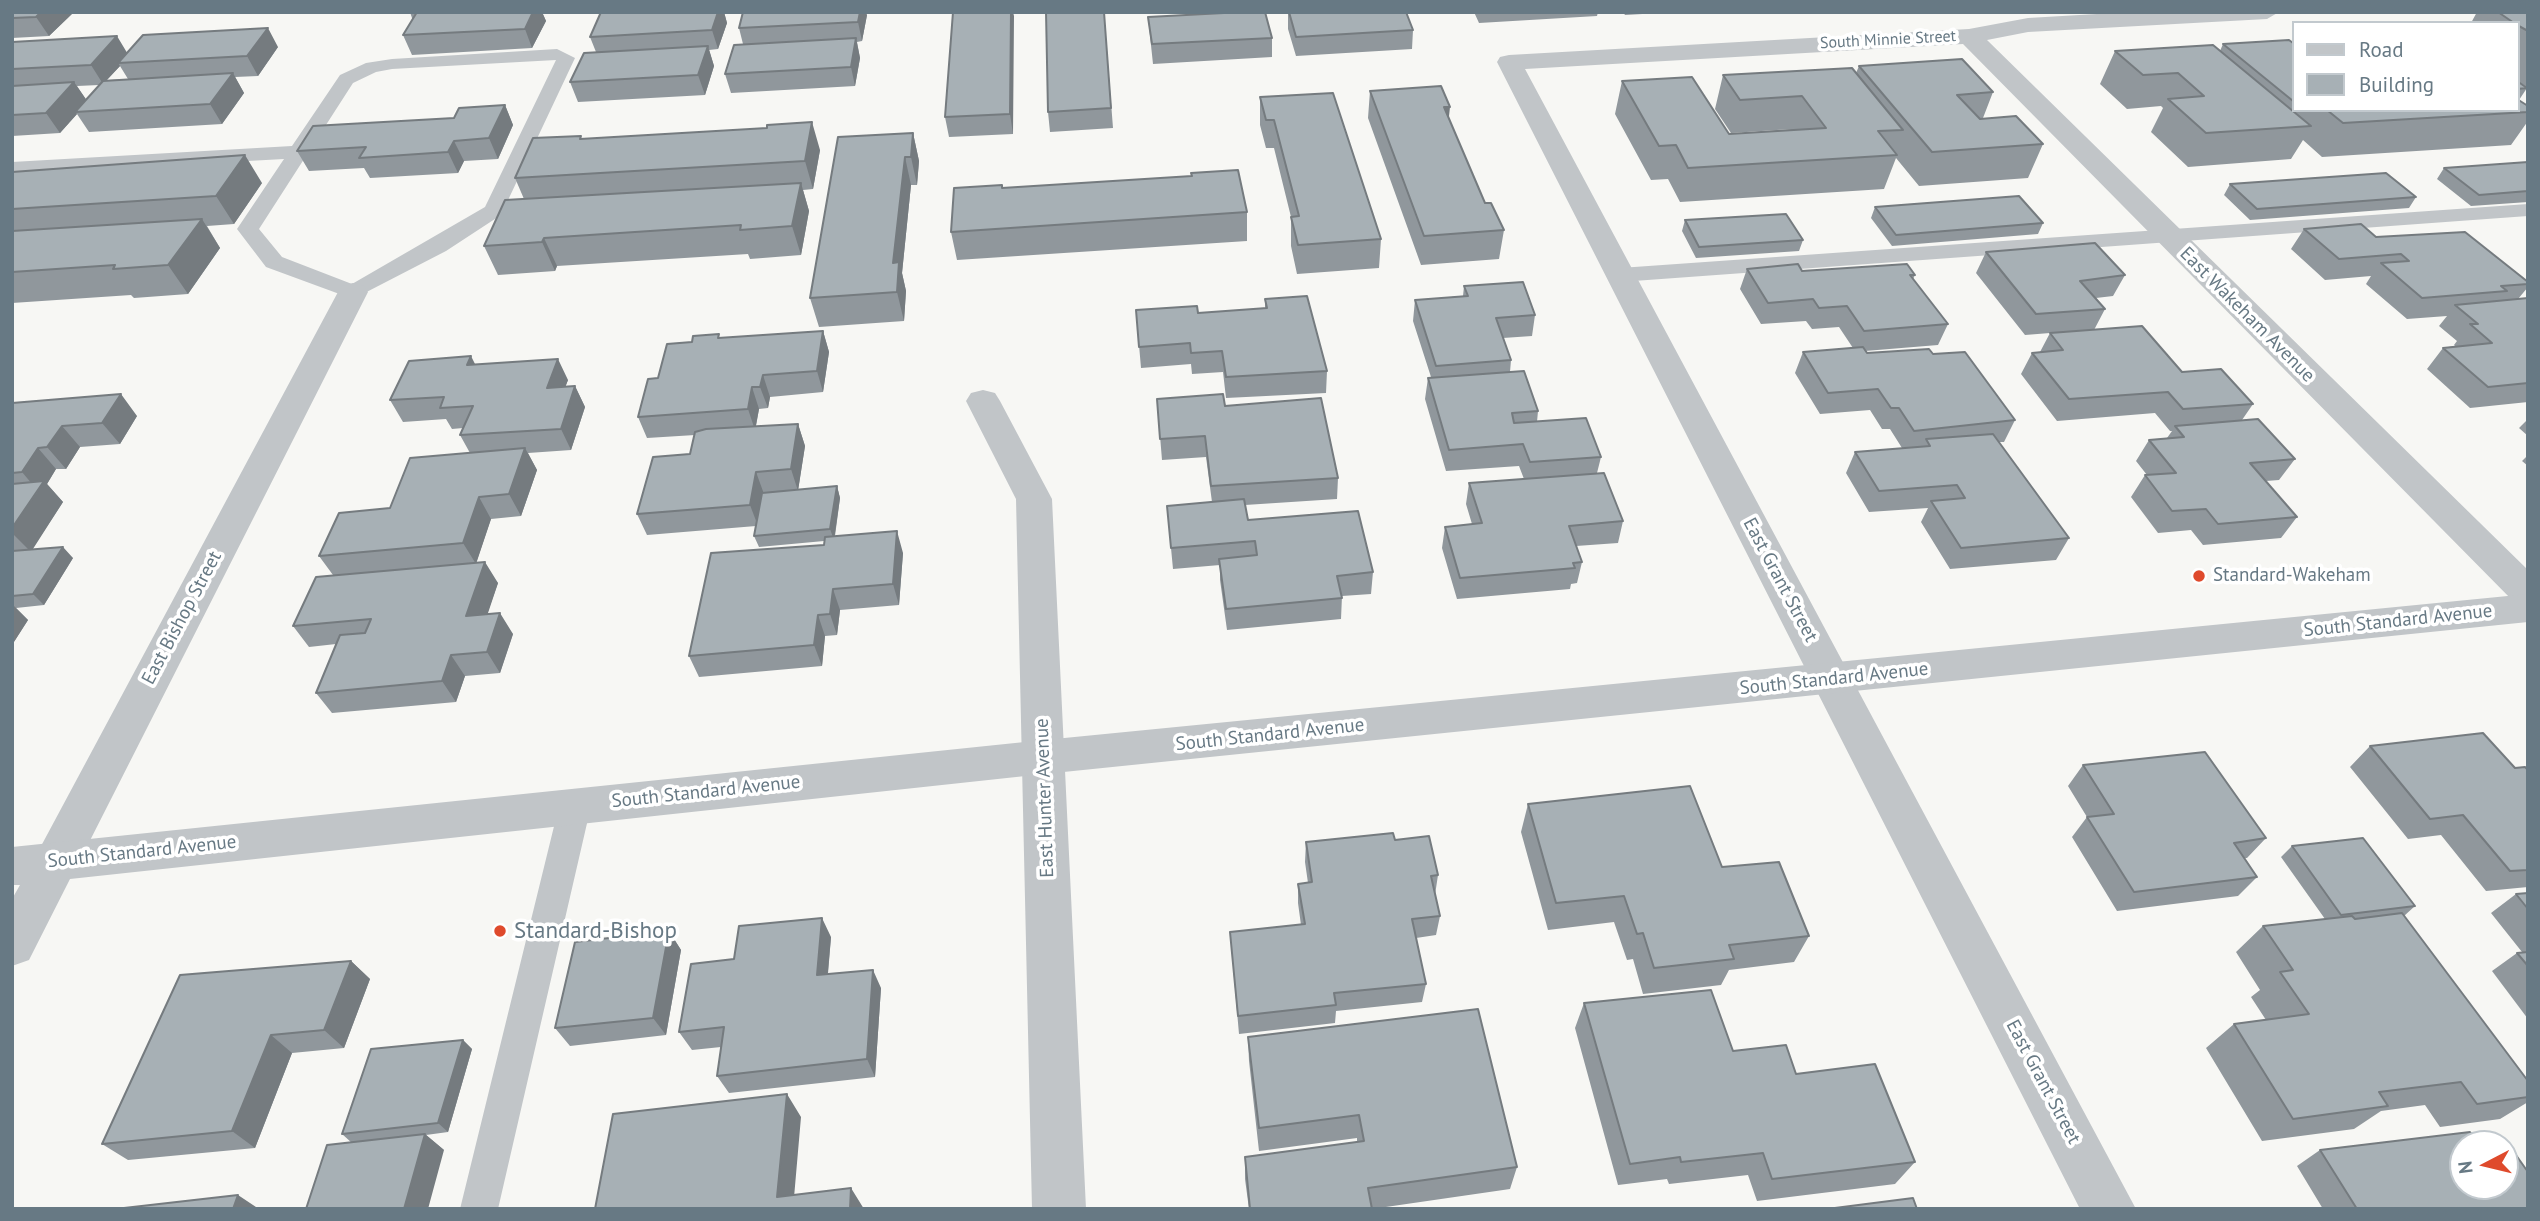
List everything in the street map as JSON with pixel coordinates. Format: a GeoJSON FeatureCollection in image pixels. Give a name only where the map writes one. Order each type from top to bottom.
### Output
{"type":"FeatureCollection","features":[{"type":"Feature","properties":{"kind":"street","name":"South Minnie Street"},"geometry":{"type":"LineString","coordinates":[[1509,62],[1969,36],[2028,25],[2267,12]]}},
{"type":"Feature","properties":{"kind":"street","name":"East Wakeham Avenue"},"geometry":{"type":"LineString","coordinates":[[1969,36],[2166,236],[2528,593]]}},
{"type":"Feature","properties":{"kind":"street","name":"East Grant Street"},"geometry":{"type":"LineString","coordinates":[[1509,62],[2109,1209]]}},
{"type":"Feature","properties":{"kind":"street","name":"East Bishop Street"},"geometry":{"type":"LineString","coordinates":[[12,945],[34,864],[353,292]]}},
{"type":"Feature","properties":{"kind":"street","name":"East Hunter Avenue"},"geometry":{"type":"LineString","coordinates":[[983,401],[1034,499],[1059,1209]]}},
{"type":"Feature","properties":{"kind":"street","name":"South Standard Avenue"},"geometry":{"type":"LineString","coordinates":[[34,864],[1044,757],[1833,680],[2528,608]]}},
{"type":"Feature","properties":{"kind":"lane"},"geometry":{"type":"LineString","coordinates":[[557,54],[566,58],[494,211],[438,246],[353,292],[274,262],[248,229],[346,79],[372,67],[557,54]]}},
{"type":"Feature","properties":{"kind":"lane"},"geometry":{"type":"LineString","coordinates":[[12,168],[299,152]]}},
{"type":"Feature","properties":{"kind":"lane"},"geometry":{"type":"LineString","coordinates":[[1620,275],[2528,210]]}},
{"type":"Feature","properties":{"kind":"lane"},"geometry":{"type":"LineString","coordinates":[[479,1209],[575,806]]}},
{"type":"Feature","properties":{"kind":"building"},"geometry":{"type":"Polygon","coordinates":[[[12,12],[41,12],[36,17],[12,18],[12,12]]]}},
{"type":"Feature","properties":{"kind":"building"},"geometry":{"type":"Polygon","coordinates":[[[417,12],[533,12],[525,29],[403,35],[417,12]]]}},
{"type":"Feature","properties":{"kind":"building"},"geometry":{"type":"Polygon","coordinates":[[[601,12],[718,12],[712,30],[590,37],[601,12]]]}},
{"type":"Feature","properties":{"kind":"building"},"geometry":{"type":"Polygon","coordinates":[[[743,12],[860,12],[858,22],[739,28],[743,12]]]}},
{"type":"Feature","properties":{"kind":"building"},"geometry":{"type":"Polygon","coordinates":[[[953,12],[1011,12],[1010,114],[945,117],[953,12]]]}},
{"type":"Feature","properties":{"kind":"building"},"geometry":{"type":"Polygon","coordinates":[[[1046,12],[1104,12],[1111,108],[1048,112],[1046,12]]]}},
{"type":"Feature","properties":{"kind":"building"},"geometry":{"type":"Polygon","coordinates":[[[1265,12],[1272,38],[1152,44],[1148,17],[1265,12]]]}},
{"type":"Feature","properties":{"kind":"building"},"geometry":{"type":"Polygon","coordinates":[[[1289,12],[1406,12],[1413,30],[1296,37],[1289,12]]]}},
{"type":"Feature","properties":{"kind":"building"},"geometry":{"type":"Polygon","coordinates":[[[2498,12],[2528,12],[2528,31],[2519,26],[2519,21],[2511,21],[2498,12]]]}},
{"type":"Feature","properties":{"kind":"building"},"geometry":{"type":"Polygon","coordinates":[[[268,28],[247,56],[118,63],[143,35],[268,28]]]}},
{"type":"Feature","properties":{"kind":"building"},"geometry":{"type":"Polygon","coordinates":[[[117,36],[91,65],[12,69],[12,42],[117,36]]]}},
{"type":"Feature","properties":{"kind":"building"},"geometry":{"type":"Polygon","coordinates":[[[856,38],[851,67],[725,74],[734,45],[856,38]]]}},
{"type":"Feature","properties":{"kind":"building"},"geometry":{"type":"Polygon","coordinates":[[[2289,40],[2292,42],[2292,100],[2223,44],[2289,40]]]}},
{"type":"Feature","properties":{"kind":"building"},"geometry":{"type":"Polygon","coordinates":[[[2213,45],[2311,126],[2206,133],[2168,99],[2204,96],[2178,73],[2143,75],[2115,51],[2213,45]]]}},
{"type":"Feature","properties":{"kind":"building"},"geometry":{"type":"Polygon","coordinates":[[[708,46],[698,75],[570,82],[584,53],[708,46]]]}},
{"type":"Feature","properties":{"kind":"building"},"geometry":{"type":"Polygon","coordinates":[[[1962,59],[1993,92],[1957,95],[1980,119],[2016,116],[2043,144],[1932,152],[1859,66],[1962,59]]]}},
{"type":"Feature","properties":{"kind":"building"},"geometry":{"type":"Polygon","coordinates":[[[1852,68],[1903,130],[1878,131],[1897,155],[1688,168],[1676,145],[1659,146],[1622,81],[1692,77],[1729,134],[1826,128],[1802,96],[1740,100],[1723,75],[1852,68]]]}},
{"type":"Feature","properties":{"kind":"building"},"geometry":{"type":"Polygon","coordinates":[[[233,73],[210,104],[75,112],[103,81],[233,73]]]}},
{"type":"Feature","properties":{"kind":"building"},"geometry":{"type":"Polygon","coordinates":[[[74,82],[46,113],[12,115],[12,86],[74,82]]]}},
{"type":"Feature","properties":{"kind":"building"},"geometry":{"type":"Polygon","coordinates":[[[1441,86],[1450,107],[1444,107],[1485,203],[1491,203],[1504,230],[1424,236],[1370,91],[1441,86]]]}},
{"type":"Feature","properties":{"kind":"building"},"geometry":{"type":"Polygon","coordinates":[[[1333,93],[1381,239],[1298,245],[1291,217],[1299,216],[1274,120],[1266,120],[1260,97],[1333,93]]]}},
{"type":"Feature","properties":{"kind":"building"},"geometry":{"type":"Polygon","coordinates":[[[2519,100],[2528,106],[2528,112],[2343,123],[2329,112],[2519,112],[2519,100]]]}},
{"type":"Feature","properties":{"kind":"building"},"geometry":{"type":"Polygon","coordinates":[[[505,105],[489,138],[454,141],[448,152],[359,158],[366,147],[297,151],[313,126],[454,118],[459,108],[505,105]]]}},
{"type":"Feature","properties":{"kind":"building"},"geometry":{"type":"Polygon","coordinates":[[[812,122],[805,161],[515,178],[533,138],[581,136],[580,139],[767,128],[767,125],[812,122]]]}},
{"type":"Feature","properties":{"kind":"building"},"geometry":{"type":"Polygon","coordinates":[[[913,133],[911,157],[905,157],[893,263],[899,262],[897,292],[810,298],[838,137],[913,133]]]}},
{"type":"Feature","properties":{"kind":"building"},"geometry":{"type":"Polygon","coordinates":[[[245,155],[216,196],[12,209],[12,172],[245,155]]]}},
{"type":"Feature","properties":{"kind":"building"},"geometry":{"type":"Polygon","coordinates":[[[2528,162],[2528,191],[2479,195],[2444,168],[2528,162]]]}},
{"type":"Feature","properties":{"kind":"building"},"geometry":{"type":"Polygon","coordinates":[[[1238,170],[1247,212],[951,232],[954,188],[1002,185],[1002,188],[1192,176],[1191,173],[1238,170]]]}},
{"type":"Feature","properties":{"kind":"building"},"geometry":{"type":"Polygon","coordinates":[[[2386,173],[2416,197],[2257,209],[2230,184],[2386,173]]]}},
{"type":"Feature","properties":{"kind":"building"},"geometry":{"type":"Polygon","coordinates":[[[801,183],[792,226],[740,230],[741,225],[544,238],[542,242],[484,246],[505,200],[801,183]]]}},
{"type":"Feature","properties":{"kind":"building"},"geometry":{"type":"Polygon","coordinates":[[[2019,196],[2043,223],[1896,235],[1875,207],[2019,196]]]}},
{"type":"Feature","properties":{"kind":"building"},"geometry":{"type":"Polygon","coordinates":[[[1786,214],[1803,240],[1699,247],[1685,220],[1786,214]]]}},
{"type":"Feature","properties":{"kind":"building"},"geometry":{"type":"Polygon","coordinates":[[[202,219],[168,265],[113,269],[115,265],[12,272],[12,231],[202,219]]]}},
{"type":"Feature","properties":{"kind":"building"},"geometry":{"type":"Polygon","coordinates":[[[2361,224],[2376,237],[2465,232],[2528,284],[2501,286],[2507,291],[2422,298],[2381,263],[2409,261],[2401,254],[2339,259],[2304,229],[2361,224]]]}},
{"type":"Feature","properties":{"kind":"building"},"geometry":{"type":"Polygon","coordinates":[[[2095,243],[2125,275],[2080,281],[2105,309],[2036,314],[1986,252],[2095,243]]]}},
{"type":"Feature","properties":{"kind":"building"},"geometry":{"type":"Polygon","coordinates":[[[1798,264],[1802,271],[1907,264],[1915,275],[1910,275],[1948,324],[1864,331],[1847,306],[1819,308],[1813,299],[1768,303],[1747,269],[1798,264]]]}},
{"type":"Feature","properties":{"kind":"building"},"geometry":{"type":"Polygon","coordinates":[[[1523,282],[1535,315],[1496,318],[1511,360],[1436,366],[1415,300],[1468,296],[1464,286],[1523,282]]]}},
{"type":"Feature","properties":{"kind":"building"},"geometry":{"type":"Polygon","coordinates":[[[1307,296],[1327,371],[1226,377],[1222,351],[1191,353],[1190,343],[1139,347],[1136,310],[1197,306],[1198,313],[1267,308],[1265,299],[1307,296]]]}},
{"type":"Feature","properties":{"kind":"building"},"geometry":{"type":"Polygon","coordinates":[[[2528,298],[2528,383],[2488,387],[2443,348],[2492,343],[2470,324],[2478,324],[2455,305],[2528,298]]]}},
{"type":"Feature","properties":{"kind":"building"},"geometry":{"type":"Polygon","coordinates":[[[2142,326],[2182,372],[2221,369],[2253,404],[2183,409],[2168,392],[2069,399],[2032,353],[2063,350],[2050,333],[2142,326]]]}},
{"type":"Feature","properties":{"kind":"building"},"geometry":{"type":"Polygon","coordinates":[[[823,331],[817,371],[763,375],[760,387],[752,387],[748,409],[638,417],[648,379],[658,378],[667,344],[692,342],[693,336],[719,334],[718,338],[823,331]]]}},
{"type":"Feature","properties":{"kind":"building"},"geometry":{"type":"Polygon","coordinates":[[[1863,347],[1867,353],[1929,349],[1933,354],[1965,352],[2015,420],[1914,431],[1899,408],[1891,408],[1878,389],[1828,393],[1803,352],[1863,347]]]}},
{"type":"Feature","properties":{"kind":"building"},"geometry":{"type":"Polygon","coordinates":[[[471,356],[467,365],[558,359],[547,388],[575,386],[561,429],[460,435],[473,406],[440,408],[444,397],[390,400],[409,361],[471,356]]]}},
{"type":"Feature","properties":{"kind":"building"},"geometry":{"type":"Polygon","coordinates":[[[1524,371],[1538,411],[1512,413],[1514,423],[1586,418],[1601,457],[1530,462],[1523,444],[1449,450],[1428,378],[1524,371]]]}},
{"type":"Feature","properties":{"kind":"building"},"geometry":{"type":"Polygon","coordinates":[[[121,394],[102,423],[62,426],[47,447],[38,448],[22,472],[12,473],[12,403],[121,394]]]}},
{"type":"Feature","properties":{"kind":"building"},"geometry":{"type":"Polygon","coordinates":[[[1223,394],[1225,406],[1321,398],[1338,478],[1211,486],[1205,436],[1160,439],[1157,399],[1223,394]]]}},
{"type":"Feature","properties":{"kind":"building"},"geometry":{"type":"Polygon","coordinates":[[[2258,419],[2295,459],[2250,463],[2297,517],[2218,524],[2206,509],[2172,511],[2145,475],[2176,473],[2149,440],[2184,437],[2175,426],[2258,419]]]}},
{"type":"Feature","properties":{"kind":"building"},"geometry":{"type":"Polygon","coordinates":[[[798,424],[791,469],[756,472],[750,505],[637,514],[653,457],[690,454],[695,432],[706,429],[798,424]]]}},
{"type":"Feature","properties":{"kind":"building"},"geometry":{"type":"Polygon","coordinates":[[[1993,434],[2069,538],[1961,548],[1931,501],[1965,498],[1957,485],[1879,491],[1855,452],[1930,446],[1926,439],[1993,434]]]}},
{"type":"Feature","properties":{"kind":"building"},"geometry":{"type":"Polygon","coordinates":[[[525,448],[509,494],[479,497],[463,543],[319,556],[339,513],[390,508],[410,458],[525,448]]]}},
{"type":"Feature","properties":{"kind":"building"},"geometry":{"type":"Polygon","coordinates":[[[1604,473],[1623,521],[1569,526],[1582,562],[1573,563],[1575,568],[1460,578],[1445,527],[1482,523],[1469,483],[1604,473]]]}},
{"type":"Feature","properties":{"kind":"building"},"geometry":{"type":"Polygon","coordinates":[[[44,481],[12,528],[12,484],[44,481]]]}},
{"type":"Feature","properties":{"kind":"building"},"geometry":{"type":"Polygon","coordinates":[[[837,486],[830,529],[754,536],[762,493],[837,486]]]}},
{"type":"Feature","properties":{"kind":"building"},"geometry":{"type":"Polygon","coordinates":[[[1244,499],[1248,520],[1358,511],[1373,572],[1337,576],[1342,598],[1226,609],[1219,559],[1257,555],[1255,541],[1171,548],[1167,506],[1244,499]]]}},
{"type":"Feature","properties":{"kind":"building"},"geometry":{"type":"Polygon","coordinates":[[[897,531],[893,584],[833,589],[830,614],[818,615],[814,645],[689,656],[711,553],[824,545],[825,537],[897,531]]]}},
{"type":"Feature","properties":{"kind":"building"},"geometry":{"type":"Polygon","coordinates":[[[63,547],[33,594],[12,596],[12,551],[63,547]]]}},
{"type":"Feature","properties":{"kind":"building"},"geometry":{"type":"Polygon","coordinates":[[[485,562],[466,616],[500,613],[487,652],[451,655],[442,681],[316,693],[340,635],[365,633],[371,619],[293,626],[316,577],[485,562]]]}},
{"type":"Feature","properties":{"kind":"building"},"geometry":{"type":"Polygon","coordinates":[[[2483,733],[2515,768],[2525,767],[2528,770],[2528,870],[2510,871],[2463,815],[2430,819],[2370,746],[2483,733]]]}},
{"type":"Feature","properties":{"kind":"building"},"geometry":{"type":"Polygon","coordinates":[[[2205,752],[2266,838],[2234,843],[2257,877],[2134,892],[2087,817],[2114,814],[2083,765],[2205,752]]]}},
{"type":"Feature","properties":{"kind":"building"},"geometry":{"type":"Polygon","coordinates":[[[1690,786],[1722,867],[1779,862],[1809,936],[1729,945],[1734,959],[1654,968],[1643,933],[1637,934],[1624,896],[1556,903],[1528,804],[1690,786]]]}},
{"type":"Feature","properties":{"kind":"building"},"geometry":{"type":"Polygon","coordinates":[[[1393,833],[1395,840],[1429,836],[1438,875],[1431,876],[1440,916],[1412,919],[1426,984],[1334,993],[1336,1005],[1238,1016],[1230,932],[1305,924],[1298,884],[1312,882],[1306,842],[1393,833]]]}},
{"type":"Feature","properties":{"kind":"building"},"geometry":{"type":"Polygon","coordinates":[[[2363,838],[2415,906],[2341,915],[2292,846],[2363,838]]]}},
{"type":"Feature","properties":{"kind":"building"},"geometry":{"type":"Polygon","coordinates":[[[2528,893],[2528,909],[2516,894],[2528,893]]]}},
{"type":"Feature","properties":{"kind":"building"},"geometry":{"type":"Polygon","coordinates":[[[2402,913],[2528,1081],[2528,1097],[2477,1104],[2461,1082],[2379,1092],[2388,1106],[2293,1119],[2234,1024],[2309,1014],[2280,972],[2293,970],[2263,926],[2402,913]]]}},
{"type":"Feature","properties":{"kind":"building"},"geometry":{"type":"Polygon","coordinates":[[[822,918],[817,975],[873,970],[867,1059],[717,1076],[724,1027],[679,1032],[691,964],[734,959],[739,926],[822,918]]]}},
{"type":"Feature","properties":{"kind":"building"},"geometry":{"type":"Polygon","coordinates":[[[669,931],[653,1018],[555,1028],[575,942],[669,931]]]}},
{"type":"Feature","properties":{"kind":"building"},"geometry":{"type":"Polygon","coordinates":[[[2528,952],[2528,966],[2517,953],[2528,952]]]}},
{"type":"Feature","properties":{"kind":"building"},"geometry":{"type":"Polygon","coordinates":[[[351,961],[324,1030],[271,1035],[232,1131],[102,1144],[180,975],[351,961]]]}},
{"type":"Feature","properties":{"kind":"building"},"geometry":{"type":"Polygon","coordinates":[[[1711,990],[1733,1051],[1786,1045],[1796,1074],[1875,1064],[1915,1162],[1772,1179],[1763,1153],[1681,1162],[1680,1157],[1630,1164],[1584,1003],[1711,990]]]}},
{"type":"Feature","properties":{"kind":"building"},"geometry":{"type":"Polygon","coordinates":[[[1478,1009],[1517,1167],[1368,1188],[1372,1209],[1250,1209],[1245,1157],[1364,1141],[1359,1115],[1259,1128],[1248,1037],[1478,1009]]]}},
{"type":"Feature","properties":{"kind":"building"},"geometry":{"type":"Polygon","coordinates":[[[463,1040],[438,1123],[342,1134],[371,1049],[463,1040]]]}},
{"type":"Feature","properties":{"kind":"building"},"geometry":{"type":"Polygon","coordinates":[[[787,1094],[777,1197],[851,1188],[850,1209],[595,1209],[613,1114],[787,1094]]]}},
{"type":"Feature","properties":{"kind":"building"},"geometry":{"type":"Polygon","coordinates":[[[425,1134],[404,1209],[306,1209],[327,1145],[425,1134]]]}},
{"type":"Feature","properties":{"kind":"building"},"geometry":{"type":"Polygon","coordinates":[[[2449,1135],[2449,1200],[2519,1200],[2519,1159],[2528,1172],[2528,1209],[2357,1209],[2320,1150],[2449,1135]]]}},
{"type":"Feature","properties":{"kind":"building"},"geometry":{"type":"Polygon","coordinates":[[[238,1195],[233,1209],[124,1209],[124,1208],[238,1195]]]}},
{"type":"Feature","properties":{"kind":"building"},"geometry":{"type":"Polygon","coordinates":[[[1913,1198],[1917,1209],[1827,1209],[1913,1198]]]}},
{"type":"Feature","properties":{"kind":"place","name":"Standard-Wakeham"},"geometry":{"type":"Point","coordinates":[2199,576]}},
{"type":"Feature","properties":{"kind":"place","name":"Standard-Bishop"},"geometry":{"type":"Point","coordinates":[500,931]}}]}
